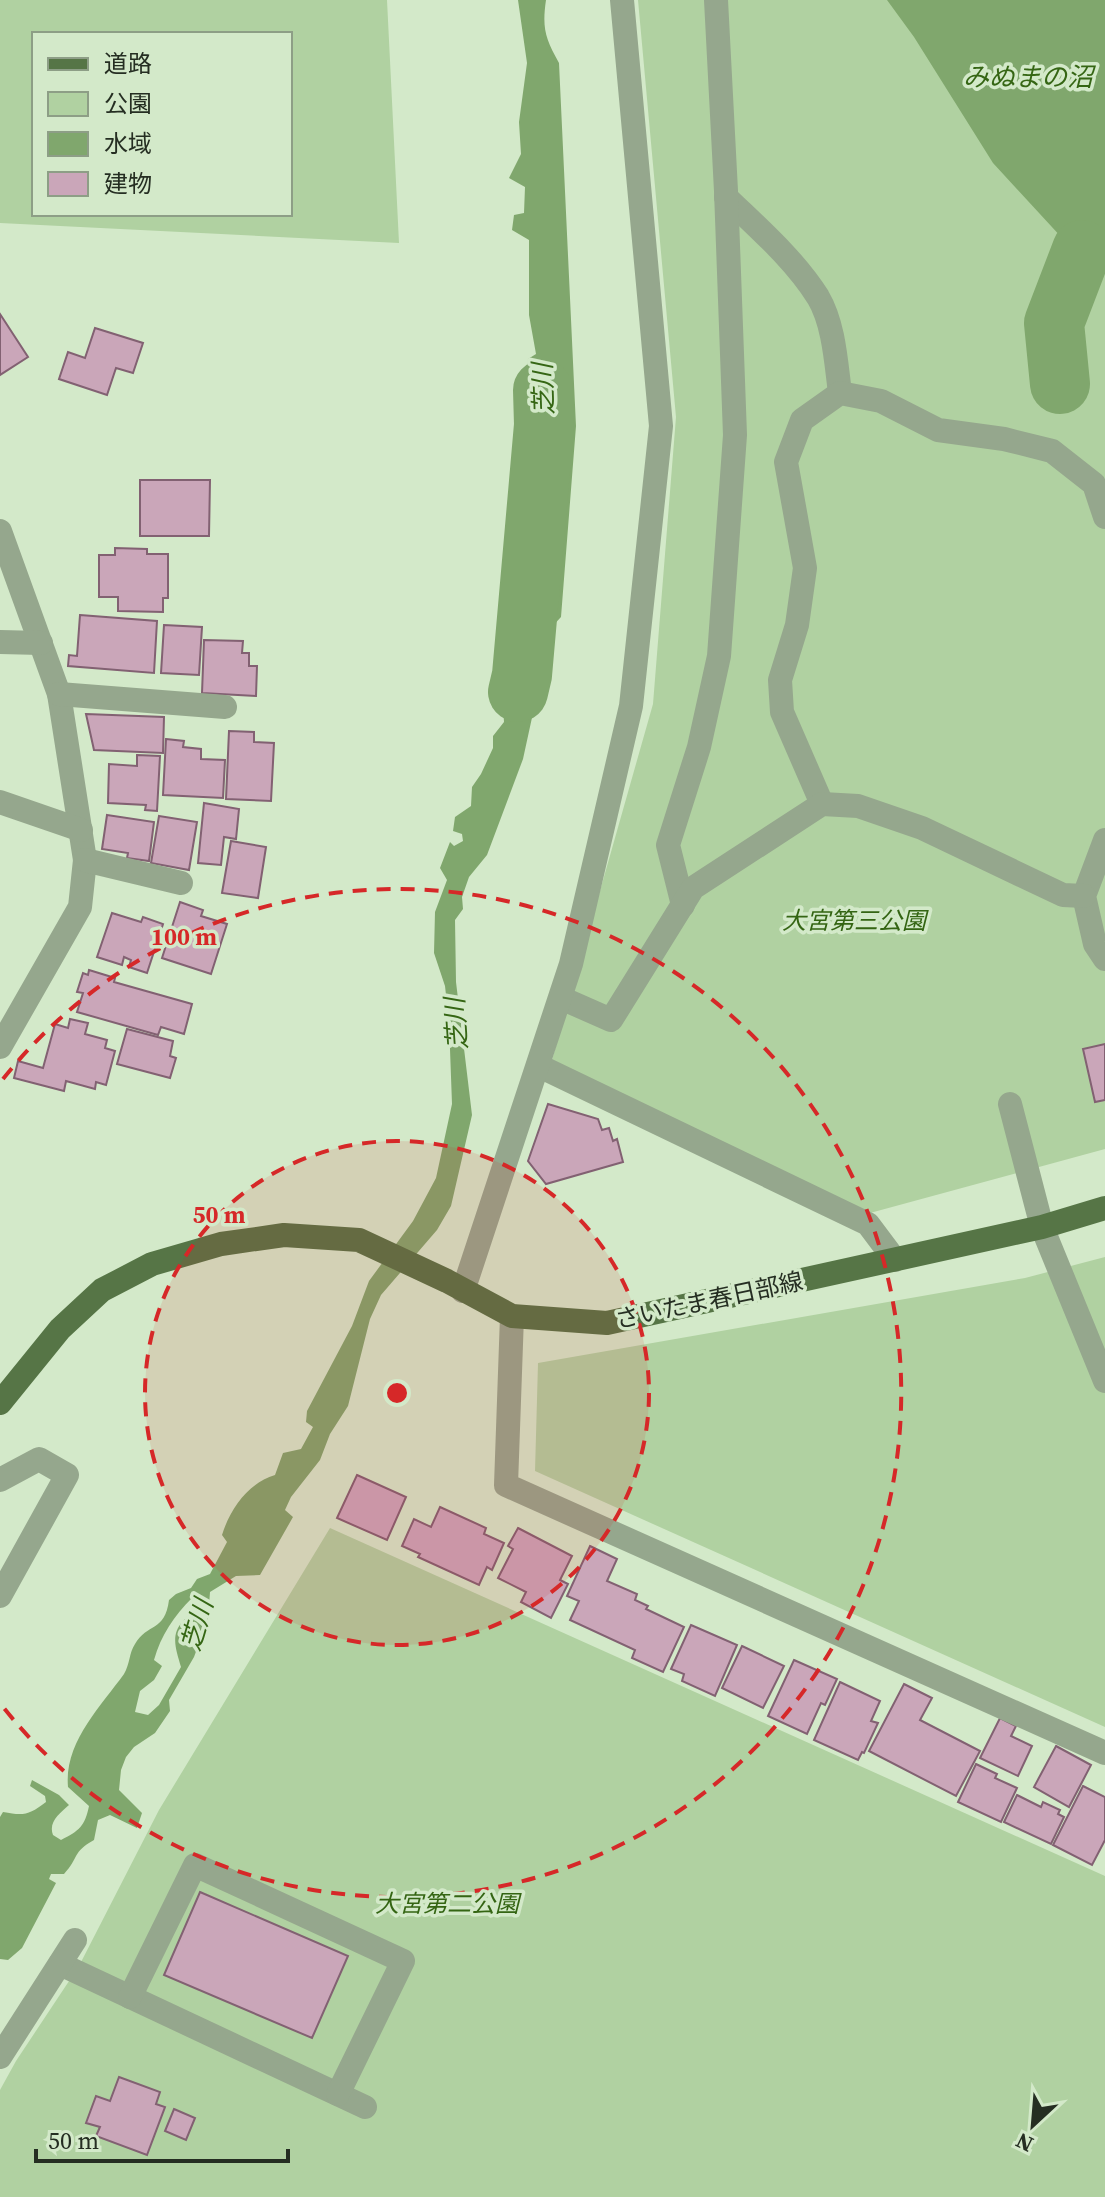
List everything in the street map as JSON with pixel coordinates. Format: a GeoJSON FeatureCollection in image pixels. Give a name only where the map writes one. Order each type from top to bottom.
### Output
{"type":"FeatureCollection","features":[{"type":"Feature","properties":{"kind":"main road","name":"さいたま春日部線"},"geometry":{"type":"LineString","coordinates":[[0,1403],[60,1329],[102,1290],[152,1264],[221,1244],[284,1235],[359,1240],[512,1316],[607,1323],[1042,1227],[1105,1208]]}},
{"type":"Feature","properties":{"kind":"street"},"geometry":{"type":"LineString","coordinates":[[455,1286],[539,1066],[561,998],[631,706],[661,426],[622,0]]}},
{"type":"Feature","properties":{"kind":"street"},"geometry":{"type":"LineString","coordinates":[[683,905],[668,845],[699,747],[719,656],[735,435],[716,0]]}},
{"type":"Feature","properties":{"kind":"street"},"geometry":{"type":"LineString","coordinates":[[726,197],[789,259],[819,299],[833,340],[840,393]]}},
{"type":"Feature","properties":{"kind":"street"},"geometry":{"type":"LineString","coordinates":[[822,804],[782,712],[780,680],[797,625],[805,568],[786,462],[802,420],[840,393],[881,401],[938,430],[1004,439],[1052,451],[1094,484],[1105,517]]}},
{"type":"Feature","properties":{"kind":"street"},"geometry":{"type":"LineString","coordinates":[[0,531],[59,694],[85,860],[80,907],[0,1047]]}},
{"type":"Feature","properties":{"kind":"street"},"geometry":{"type":"LineString","coordinates":[[0,642],[41,643]]}},
{"type":"Feature","properties":{"kind":"street"},"geometry":{"type":"LineString","coordinates":[[59,694],[225,707]]}},
{"type":"Feature","properties":{"kind":"street"},"geometry":{"type":"LineString","coordinates":[[0,802],[81,830]]}},
{"type":"Feature","properties":{"kind":"street"},"geometry":{"type":"LineString","coordinates":[[561,998],[611,1020],[693,888],[822,804],[858,806],[922,828],[1063,895],[1084,896]]}},
{"type":"Feature","properties":{"kind":"street"},"geometry":{"type":"LineString","coordinates":[[1105,840],[1084,896],[1095,944],[1105,959]]}},
{"type":"Feature","properties":{"kind":"street"},"geometry":{"type":"LineString","coordinates":[[85,860],[181,883]]}},
{"type":"Feature","properties":{"kind":"street"},"geometry":{"type":"LineString","coordinates":[[539,1066],[868,1224],[895,1260]]}},
{"type":"Feature","properties":{"kind":"street"},"geometry":{"type":"LineString","coordinates":[[1010,1104],[1042,1227],[1105,1381]]}},
{"type":"Feature","properties":{"kind":"street"},"geometry":{"type":"LineString","coordinates":[[512,1316],[506,1485],[1105,1753]]}},
{"type":"Feature","properties":{"kind":"street"},"geometry":{"type":"LineString","coordinates":[[0,1480],[39,1459],[67,1475],[0,1596]]}},
{"type":"Feature","properties":{"kind":"street"},"geometry":{"type":"LineString","coordinates":[[130,1997],[195,1865],[403,1961],[338,2094]]}},
{"type":"Feature","properties":{"kind":"street"},"geometry":{"type":"LineString","coordinates":[[0,2057],[75,1940]]}},
{"type":"Feature","properties":{"kind":"street"},"geometry":{"type":"LineString","coordinates":[[60,1964],[365,2107]]}},
{"type":"Feature","properties":{"kind":"green space"},"geometry":{"type":"Polygon","coordinates":[[[0,0],[387,0],[399,243],[0,223],[0,0]]]}},
{"type":"Feature","properties":{"kind":"green space","name":"大宮第三公園"},"geometry":{"type":"Polygon","coordinates":[[[638,0],[1105,0],[1105,1149],[870,1213],[552,1060],[653,704],[676,417],[638,0]]]}},
{"type":"Feature","properties":{"kind":"green space"},"geometry":{"type":"Polygon","coordinates":[[[1105,1257],[1105,1727],[535,1471],[538,1363],[1025,1278],[1105,1257]]]}},
{"type":"Feature","properties":{"kind":"green space","name":"大宮第二公園"},"geometry":{"type":"Polygon","coordinates":[[[330,1528],[1105,1876],[1105,2197],[0,2197],[0,2090],[79,1966],[159,1810],[330,1528]]]}},
{"type":"Feature","properties":{"kind":"water"},"geometry":{"type":"Polygon","coordinates":[[[518,0],[546,0],[546,33],[559,63],[576,426],[561,617],[549,630],[538,672],[538,690],[523,759],[487,855],[469,877],[462,897],[463,909],[455,920],[456,982],[472,1115],[451,1206],[437,1230],[381,1295],[370,1319],[348,1406],[330,1434],[320,1460],[291,1497],[285,1510],[293,1517],[260,1575],[236,1576],[210,1592],[208,1619],[194,1657],[169,1700],[170,1711],[155,1733],[134,1747],[126,1757],[119,1790],[142,1813],[137,1828],[110,1815],[98,1820],[94,1840],[79,1852],[64,1874],[51,1874],[49,1879],[56,1883],[22,1948],[8,1960],[0,1959],[0,1817],[3,1812],[30,1812],[46,1802],[45,1796],[30,1786],[32,1780],[59,1795],[69,1805],[53,1822],[53,1835],[61,1840],[77,1831],[83,1823],[89,1806],[68,1787],[68,1771],[86,1726],[124,1674],[140,1637],[164,1617],[169,1600],[191,1588],[197,1579],[210,1574],[227,1542],[222,1535],[225,1525],[241,1498],[256,1484],[275,1475],[283,1453],[301,1449],[313,1427],[306,1422],[307,1411],[352,1326],[369,1281],[413,1221],[436,1178],[452,1104],[445,986],[434,953],[435,912],[447,880],[440,868],[450,842],[454,846],[463,841],[462,834],[453,831],[455,817],[471,806],[472,787],[493,748],[493,736],[504,722],[503,706],[509,682],[516,677],[517,670],[510,660],[512,649],[520,635],[525,615],[538,604],[539,577],[528,572],[542,507],[538,404],[529,400],[535,380],[527,371],[528,359],[536,354],[529,315],[529,240],[512,230],[514,215],[524,213],[525,187],[509,178],[521,154],[519,122],[527,63],[518,0]],[[192,1598],[164,1634],[154,1660],[162,1666],[154,1680],[140,1691],[135,1712],[148,1715],[159,1705],[181,1667],[175,1642],[176,1632],[199,1608],[198,1599],[192,1598]]]}},
{"type":"Feature","properties":{"kind":"water","name":"みぬまの沼"},"geometry":{"type":"Polygon","coordinates":[[[887,0],[1105,0],[1105,263],[1063,239],[993,163],[914,37],[887,0]]]}},
{"type":"Feature","properties":{"kind":"building"},"geometry":{"type":"Polygon","coordinates":[[[0,314],[28,357],[0,375],[0,314]]]}},
{"type":"Feature","properties":{"kind":"building"},"geometry":{"type":"Polygon","coordinates":[[[95,328],[143,343],[133,373],[116,368],[107,395],[59,379],[68,352],[85,358],[95,328]]]}},
{"type":"Feature","properties":{"kind":"building"},"geometry":{"type":"Polygon","coordinates":[[[140,480],[210,480],[209,536],[140,536],[140,480]]]}},
{"type":"Feature","properties":{"kind":"building"},"geometry":{"type":"Polygon","coordinates":[[[115,548],[147,549],[147,554],[168,554],[168,598],[163,598],[163,612],[118,611],[118,597],[99,597],[99,555],[115,555],[115,548]]]}},
{"type":"Feature","properties":{"kind":"building"},"geometry":{"type":"Polygon","coordinates":[[[80,615],[157,621],[154,673],[68,666],[69,655],[77,656],[80,615]]]}},
{"type":"Feature","properties":{"kind":"building"},"geometry":{"type":"Polygon","coordinates":[[[164,625],[202,627],[199,675],[161,673],[164,625]]]}},
{"type":"Feature","properties":{"kind":"building"},"geometry":{"type":"Polygon","coordinates":[[[204,640],[243,641],[242,653],[249,653],[249,666],[257,666],[256,696],[202,693],[204,640]]]}},
{"type":"Feature","properties":{"kind":"building"},"geometry":{"type":"Polygon","coordinates":[[[86,714],[164,717],[163,753],[94,750],[86,714]]]}},
{"type":"Feature","properties":{"kind":"building"},"geometry":{"type":"Polygon","coordinates":[[[229,731],[254,732],[254,742],[274,743],[271,801],[226,799],[229,731]]]}},
{"type":"Feature","properties":{"kind":"building"},"geometry":{"type":"Polygon","coordinates":[[[166,739],[184,741],[183,747],[201,749],[201,759],[225,760],[223,798],[163,795],[166,739]]]}},
{"type":"Feature","properties":{"kind":"building"},"geometry":{"type":"Polygon","coordinates":[[[137,755],[160,756],[157,811],[145,810],[146,805],[108,803],[109,764],[137,766],[137,755]]]}},
{"type":"Feature","properties":{"kind":"building"},"geometry":{"type":"Polygon","coordinates":[[[204,803],[239,809],[236,839],[224,837],[221,865],[198,863],[204,803]]]}},
{"type":"Feature","properties":{"kind":"building"},"geometry":{"type":"Polygon","coordinates":[[[107,815],[154,822],[149,861],[127,858],[128,853],[102,849],[107,815]]]}},
{"type":"Feature","properties":{"kind":"building"},"geometry":{"type":"Polygon","coordinates":[[[159,816],[197,822],[189,870],[151,863],[159,816]]]}},
{"type":"Feature","properties":{"kind":"building"},"geometry":{"type":"Polygon","coordinates":[[[231,841],[266,847],[258,898],[222,893],[231,841]]]}},
{"type":"Feature","properties":{"kind":"building"},"geometry":{"type":"Polygon","coordinates":[[[180,902],[203,910],[201,916],[227,924],[211,974],[162,958],[180,902]]]}},
{"type":"Feature","properties":{"kind":"building"},"geometry":{"type":"Polygon","coordinates":[[[112,913],[141,922],[143,917],[163,924],[147,973],[129,967],[131,960],[124,957],[122,965],[97,957],[112,913]]]}},
{"type":"Feature","properties":{"kind":"building"},"geometry":{"type":"Polygon","coordinates":[[[89,970],[115,978],[114,982],[192,1004],[184,1034],[161,1027],[158,1035],[77,1012],[83,993],[77,992],[83,973],[88,975],[89,970]]]}},
{"type":"Feature","properties":{"kind":"building"},"geometry":{"type":"Polygon","coordinates":[[[70,1019],[88,1023],[85,1034],[107,1040],[105,1048],[115,1051],[106,1085],[96,1082],[95,1089],[66,1081],[64,1091],[14,1078],[18,1061],[43,1068],[55,1024],[68,1028],[70,1019]]]}},
{"type":"Feature","properties":{"kind":"building"},"geometry":{"type":"Polygon","coordinates":[[[127,1029],[173,1041],[170,1056],[176,1058],[170,1078],[117,1064],[127,1029]]]}},
{"type":"Feature","properties":{"kind":"building"},"geometry":{"type":"Polygon","coordinates":[[[1105,1044],[1105,1100],[1095,1102],[1083,1049],[1105,1044]]]}},
{"type":"Feature","properties":{"kind":"building"},"geometry":{"type":"Polygon","coordinates":[[[548,1104],[598,1119],[602,1130],[609,1128],[613,1141],[617,1139],[623,1162],[546,1184],[528,1161],[548,1104]]]}},
{"type":"Feature","properties":{"kind":"building"},"geometry":{"type":"Polygon","coordinates":[[[357,1475],[406,1497],[387,1540],[337,1518],[357,1475]]]}},
{"type":"Feature","properties":{"kind":"building"},"geometry":{"type":"Polygon","coordinates":[[[440,1507],[486,1528],[484,1534],[504,1543],[492,1570],[487,1567],[479,1585],[418,1557],[420,1554],[402,1546],[414,1519],[431,1527],[440,1507]]]}},
{"type":"Feature","properties":{"kind":"building"},"geometry":{"type":"Polygon","coordinates":[[[518,1528],[572,1556],[560,1580],[568,1584],[551,1618],[521,1602],[526,1592],[498,1578],[513,1549],[508,1546],[518,1528]]]}},
{"type":"Feature","properties":{"kind":"building"},"geometry":{"type":"Polygon","coordinates":[[[590,1546],[617,1559],[607,1581],[637,1594],[635,1600],[648,1606],[646,1609],[684,1627],[663,1672],[632,1658],[635,1650],[570,1620],[579,1601],[567,1596],[590,1546]]]}},
{"type":"Feature","properties":{"kind":"building"},"geometry":{"type":"Polygon","coordinates":[[[691,1625],[737,1645],[715,1696],[682,1681],[684,1674],[671,1669],[691,1625]]]}},
{"type":"Feature","properties":{"kind":"building"},"geometry":{"type":"Polygon","coordinates":[[[742,1646],[784,1666],[763,1708],[722,1688],[742,1646]]]}},
{"type":"Feature","properties":{"kind":"building"},"geometry":{"type":"Polygon","coordinates":[[[794,1660],[837,1679],[825,1705],[821,1703],[807,1734],[768,1716],[794,1660]]]}},
{"type":"Feature","properties":{"kind":"building"},"geometry":{"type":"Polygon","coordinates":[[[840,1682],[880,1701],[871,1721],[878,1723],[858,1760],[814,1740],[840,1682]]]}},
{"type":"Feature","properties":{"kind":"building"},"geometry":{"type":"Polygon","coordinates":[[[904,1684],[932,1698],[920,1720],[980,1751],[956,1796],[869,1751],[904,1684]]]}},
{"type":"Feature","properties":{"kind":"building"},"geometry":{"type":"Polygon","coordinates":[[[1000,1718],[1016,1726],[1011,1736],[1032,1746],[1018,1776],[980,1758],[1000,1718]]]}},
{"type":"Feature","properties":{"kind":"building"},"geometry":{"type":"Polygon","coordinates":[[[1056,1746],[1091,1765],[1069,1807],[1034,1787],[1056,1746]]]}},
{"type":"Feature","properties":{"kind":"building"},"geometry":{"type":"Polygon","coordinates":[[[976,1764],[997,1774],[995,1778],[1017,1788],[1001,1822],[958,1802],[976,1764]]]}},
{"type":"Feature","properties":{"kind":"building"},"geometry":{"type":"Polygon","coordinates":[[[1083,1786],[1105,1797],[1105,1840],[1092,1865],[1053,1845],[1083,1786]]]}},
{"type":"Feature","properties":{"kind":"building"},"geometry":{"type":"Polygon","coordinates":[[[1017,1795],[1041,1807],[1043,1802],[1060,1810],[1058,1814],[1064,1817],[1051,1844],[1004,1822],[1017,1795]]]}},
{"type":"Feature","properties":{"kind":"building"},"geometry":{"type":"Polygon","coordinates":[[[200,1892],[348,1956],[312,2038],[164,1975],[200,1892]]]}},
{"type":"Feature","properties":{"kind":"building"},"geometry":{"type":"Polygon","coordinates":[[[119,2077],[160,2092],[156,2104],[165,2107],[147,2155],[96,2136],[100,2127],[86,2123],[96,2096],[110,2101],[119,2077]]]}},
{"type":"Feature","properties":{"kind":"building"},"geometry":{"type":"Polygon","coordinates":[[[174,2109],[195,2118],[186,2140],[165,2131],[174,2109]]]}},
{"type":"Feature","properties":{"kind":"waterway"},"geometry":{"type":"LineString","coordinates":[[1060,384],[1054,323],[1082,250]]}},
{"type":"Feature","properties":{"kind":"waterway","name":"芝川"},"geometry":{"type":"LineString","coordinates":[[518,692],[544,425],[543,390]]}}]}
